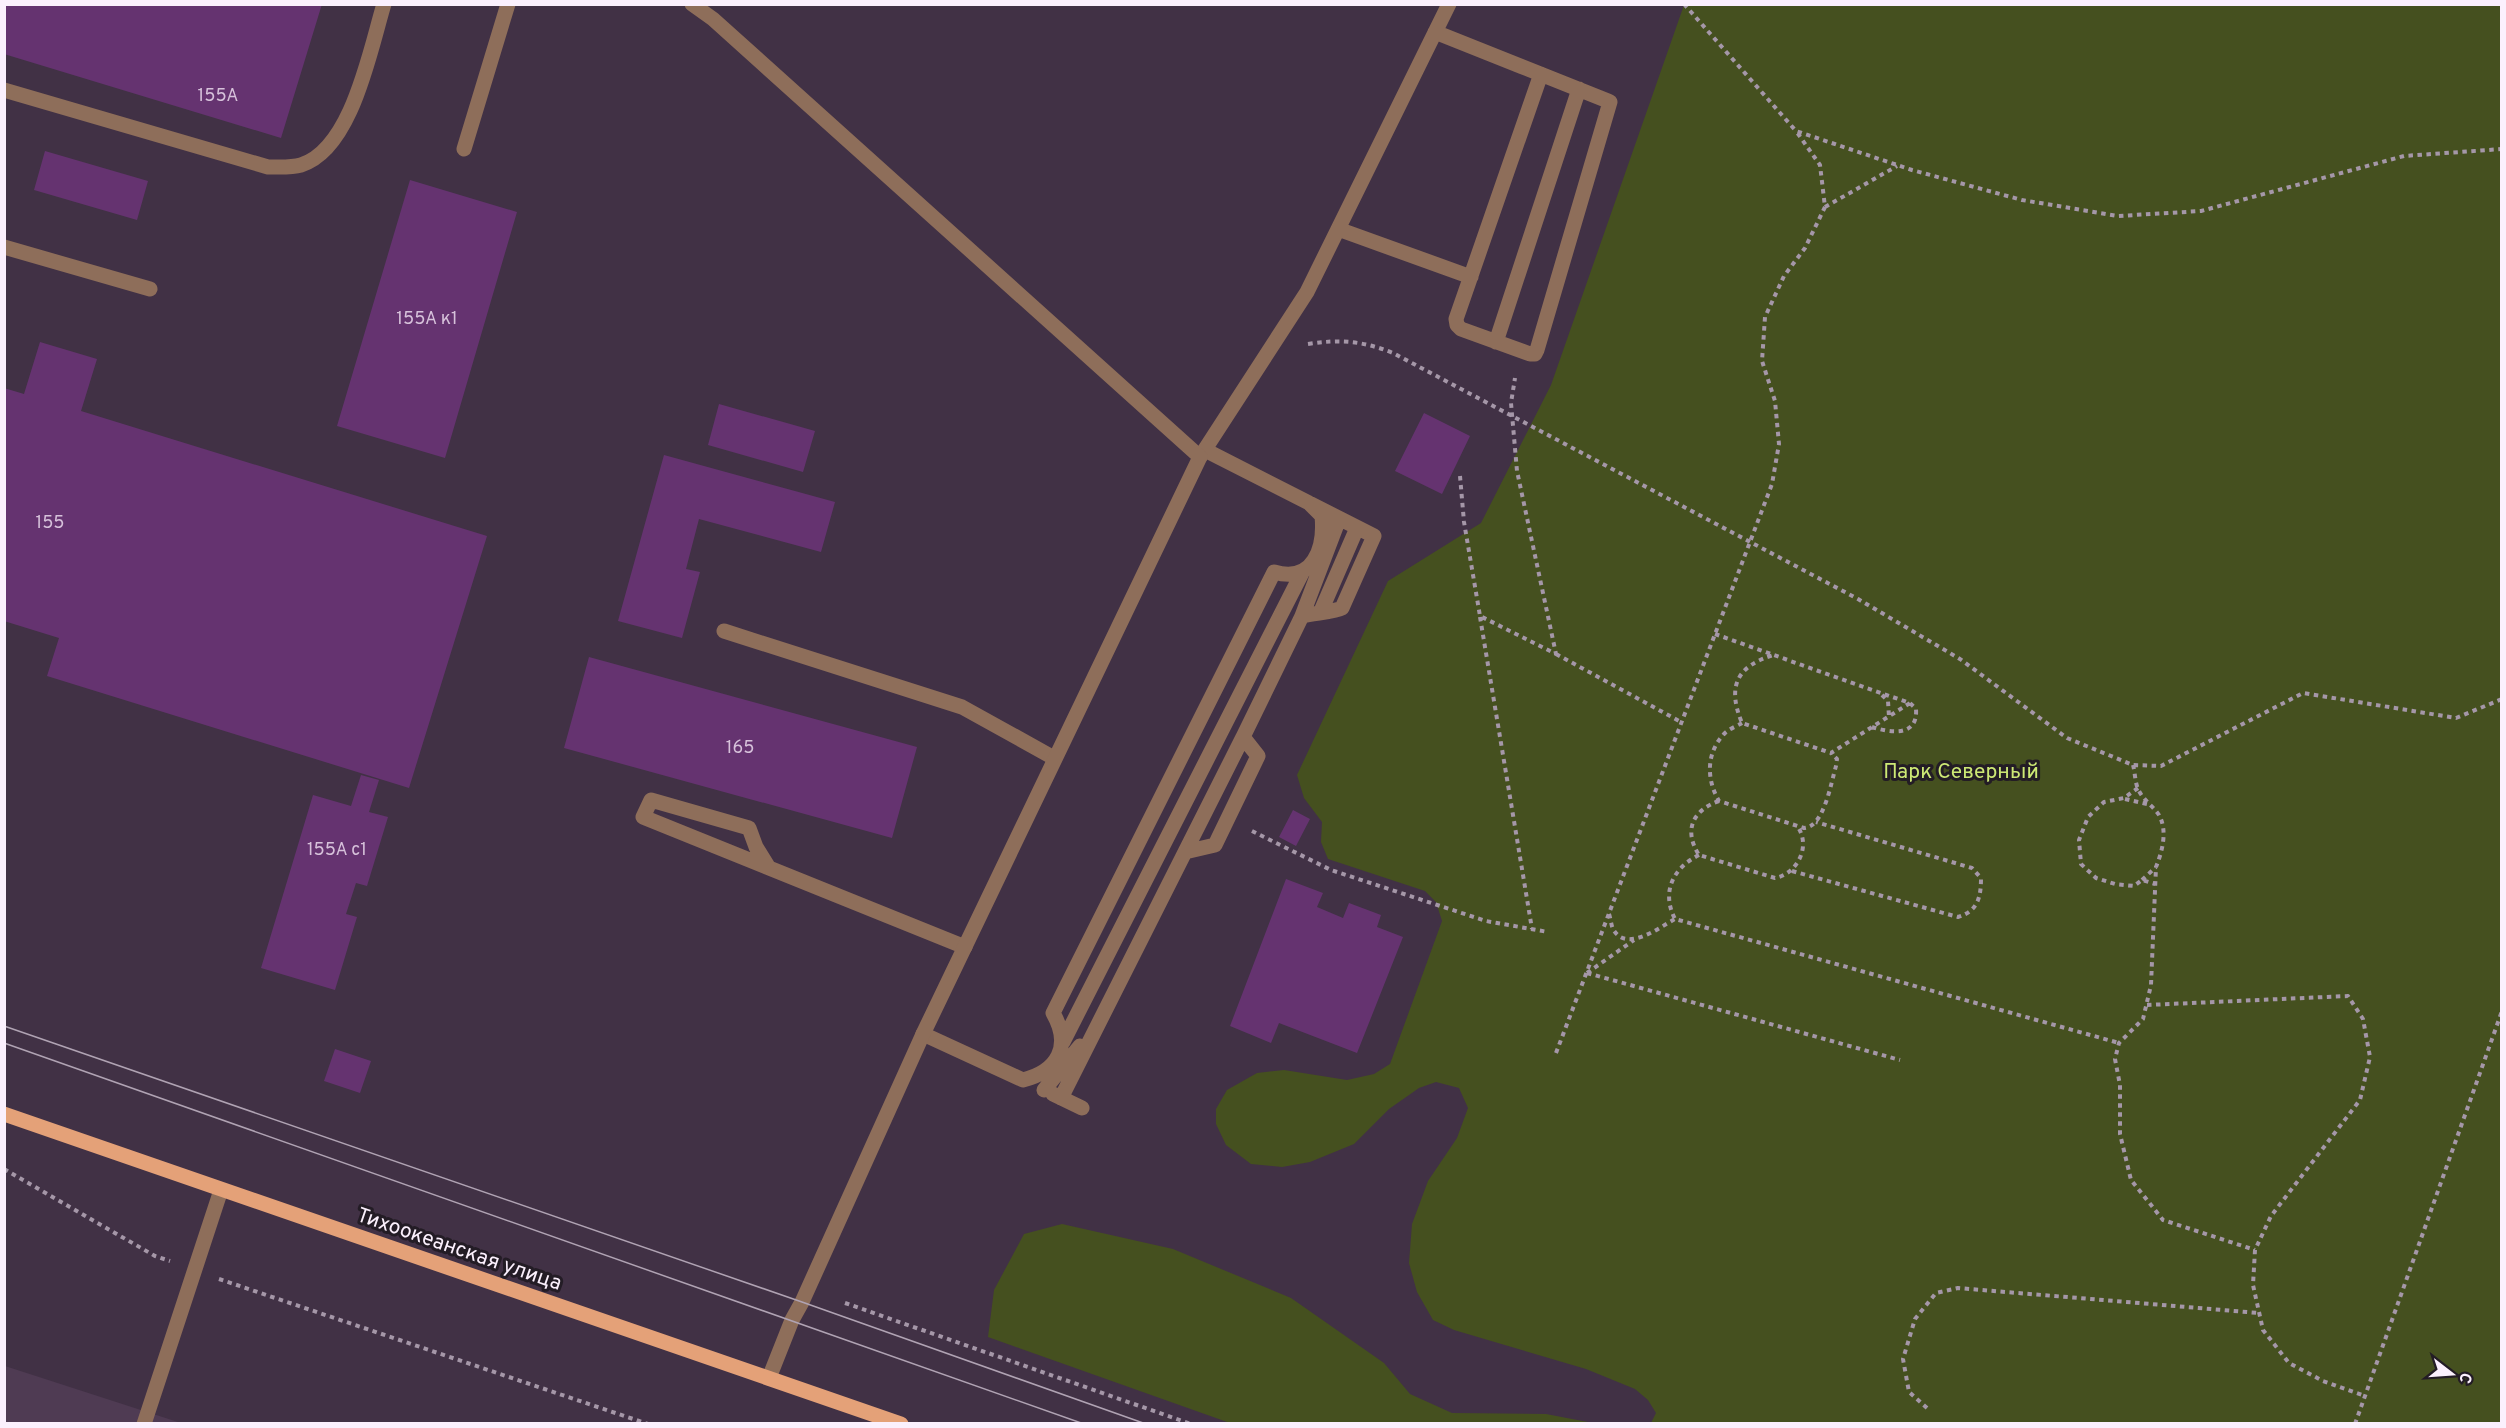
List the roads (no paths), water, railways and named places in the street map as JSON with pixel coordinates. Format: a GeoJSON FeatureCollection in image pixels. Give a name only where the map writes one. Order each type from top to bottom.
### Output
{"type":"FeatureCollection","features":[{"type":"Feature","properties":{"kind":"main road","name":"Тихоокеанская улица"},"geometry":{"type":"LineString","coordinates":[[4,1114],[900,1424]]}},
{"type":"Feature","properties":{"kind":"street"},"geometry":{"type":"LineString","coordinates":[[4,90],[268,167],[301,165],[328,148],[348,118],[384,4]]}},
{"type":"Feature","properties":{"kind":"street"},"geometry":{"type":"LineString","coordinates":[[464,149],[508,4]]}},
{"type":"Feature","properties":{"kind":"street"},"geometry":{"type":"LineString","coordinates":[[692,4],[713,19],[1203,454],[1357,528],[1321,611],[1302,616]]}},
{"type":"Feature","properties":{"kind":"street"},"geometry":{"type":"LineString","coordinates":[[769,1378],[792,1320],[923,1034],[1054,758],[1203,454],[1307,292],[1449,4]]}},
{"type":"Feature","properties":{"kind":"street"},"geometry":{"type":"LineString","coordinates":[[1435,32],[1579,89],[1608,101],[1610,104],[1535,354],[1523,352],[1461,329],[1457,326],[1456,319],[1541,74]]}},
{"type":"Feature","properties":{"kind":"street"},"geometry":{"type":"LineString","coordinates":[[1496,342],[1579,89]]}},
{"type":"Feature","properties":{"kind":"street"},"geometry":{"type":"LineString","coordinates":[[1338,229],[1471,277]]}},
{"type":"Feature","properties":{"kind":"street"},"geometry":{"type":"LineString","coordinates":[[4,246],[150,289]]}},
{"type":"Feature","properties":{"kind":"street"},"geometry":{"type":"LineString","coordinates":[[1023,1080],[1041,1076],[1054,1065],[1061,1046],[1303,571],[1316,558],[1324,537],[1322,516],[1309,503]]}},
{"type":"Feature","properties":{"kind":"street"},"geometry":{"type":"LineString","coordinates":[[1061,1098],[1302,616],[1339,519]]}},
{"type":"Feature","properties":{"kind":"street"},"geometry":{"type":"LineString","coordinates":[[1061,1046],[1062,1028],[1053,1013],[1274,572],[1284,575],[1303,571]]}},
{"type":"Feature","properties":{"kind":"street"},"geometry":{"type":"LineString","coordinates":[[724,632],[962,707],[1054,758]]}},
{"type":"Feature","properties":{"kind":"street"},"geometry":{"type":"LineString","coordinates":[[1185,852],[1215,845],[1258,756],[1243,737]]}},
{"type":"Feature","properties":{"kind":"street"},"geometry":{"type":"LineString","coordinates":[[769,868],[756,848],[749,828],[651,800],[643,818],[965,947]]}},
{"type":"Feature","properties":{"kind":"street"},"geometry":{"type":"LineString","coordinates":[[1044,1090],[1100,1020]]}},
{"type":"Feature","properties":{"kind":"street"},"geometry":{"type":"LineString","coordinates":[[923,1034],[1082,1108]]}},
{"type":"Feature","properties":{"kind":"street"},"geometry":{"type":"LineString","coordinates":[[144,1424],[221,1190]]}},
{"type":"Feature","properties":{"kind":"tram line"},"geometry":{"type":"LineString","coordinates":[[4,1026],[802,1302],[1146,1424]]}},
{"type":"Feature","properties":{"kind":"tram line"},"geometry":{"type":"LineString","coordinates":[[4,1043],[1084,1424]]}},
{"type":"Feature","properties":{"kind":"park label","name":"Парк Северный"},"geometry":{"type":"Point","coordinates":[1961,772]}}]}
